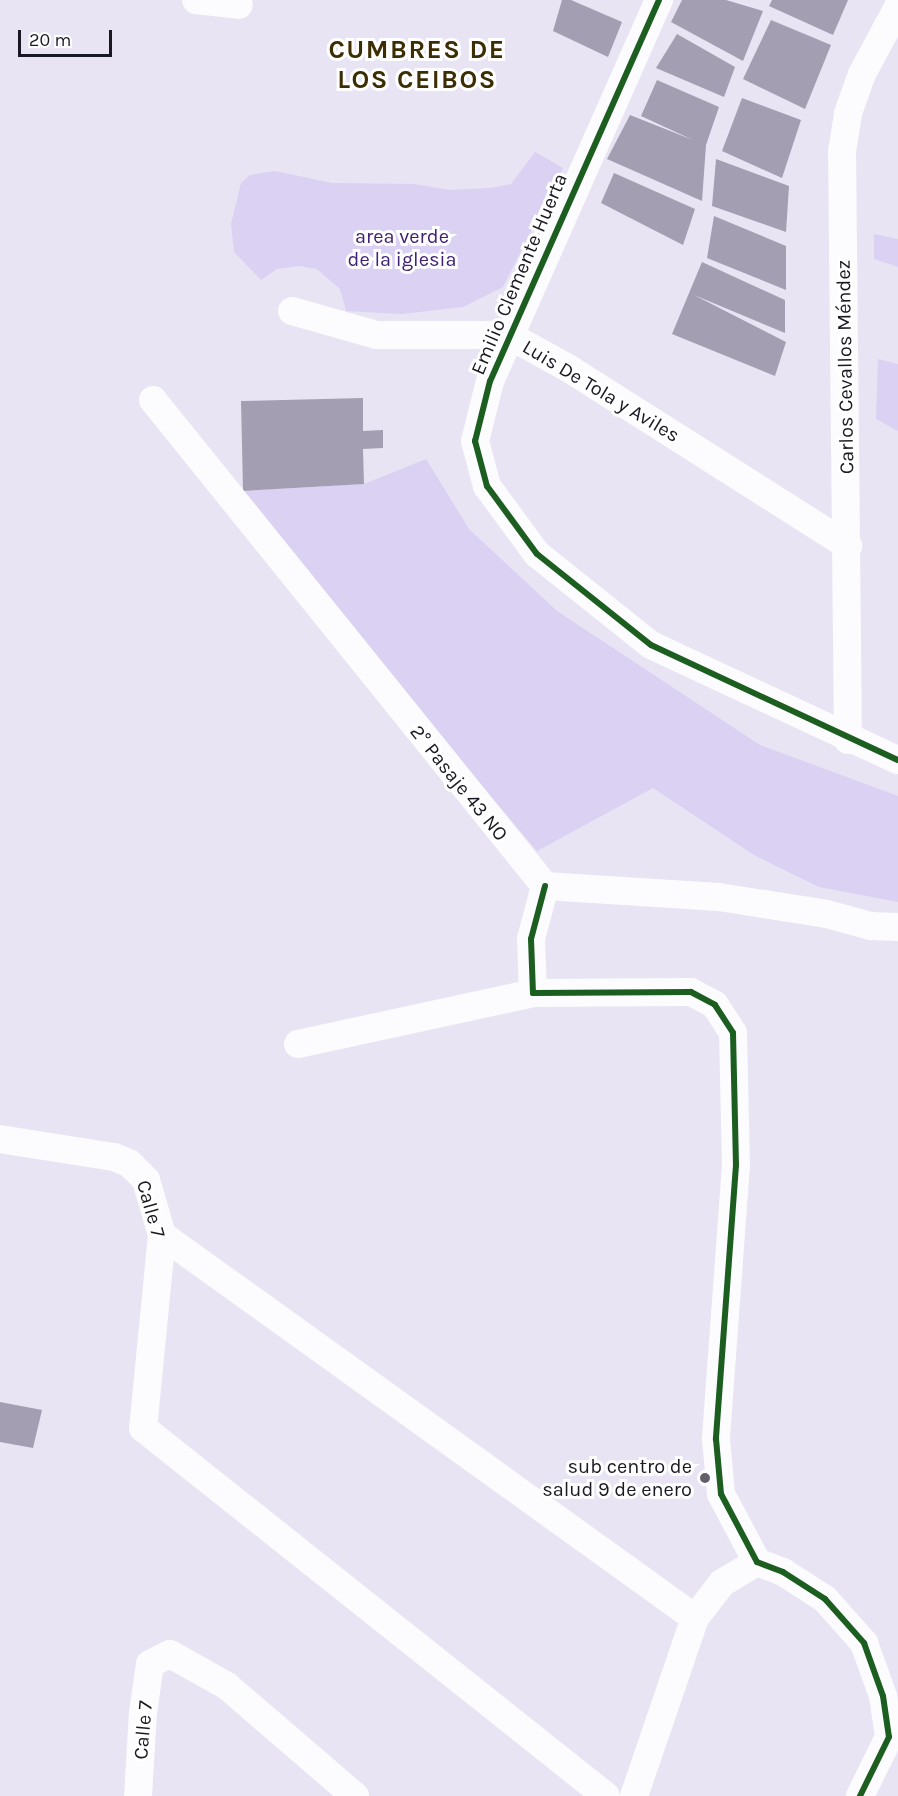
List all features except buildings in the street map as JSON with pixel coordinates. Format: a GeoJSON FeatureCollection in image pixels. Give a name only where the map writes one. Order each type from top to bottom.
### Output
{"type":"FeatureCollection","features":[{"type":"Feature","properties":{"kind":"street"},"geometry":{"type":"LineString","coordinates":[[196,0],[239,5]]}},
{"type":"Feature","properties":{"kind":"street","name":"Emilio Clemente Huerta"},"geometry":{"type":"LineString","coordinates":[[659,0],[508,335],[490,381],[475,441],[487,486],[537,554],[651,645],[848,740]]}},
{"type":"Feature","properties":{"kind":"street","name":"Carlos Cevallos Méndez"},"geometry":{"type":"LineString","coordinates":[[848,740],[848,546],[842,152],[848,113],[862,74],[898,7]]}},
{"type":"Feature","properties":{"kind":"street","name":"Luis De Tola y Aviles"},"geometry":{"type":"LineString","coordinates":[[292,311],[376,335],[508,335],[568,368],[848,546]]}},
{"type":"Feature","properties":{"kind":"street","name":"2° Pasaje 43 NO"},"geometry":{"type":"LineString","coordinates":[[153,400],[545,886]]}},
{"type":"Feature","properties":{"kind":"street"},"geometry":{"type":"LineString","coordinates":[[848,740],[898,760]]}},
{"type":"Feature","properties":{"kind":"street"},"geometry":{"type":"LineString","coordinates":[[533,993],[531,939],[545,886],[719,897],[827,914],[871,926],[898,927]]}},
{"type":"Feature","properties":{"kind":"street"},"geometry":{"type":"LineString","coordinates":[[298,1044],[533,993],[691,992],[715,1005],[733,1033],[736,1165],[716,1439],[722,1494],[757,1562],[783,1572],[825,1599],[864,1643],[894,1735],[862,1795]]}},
{"type":"Feature","properties":{"kind":"street","name":"Calle 7"},"geometry":{"type":"LineString","coordinates":[[0,1139],[129,1163],[146,1180],[162,1235],[143,1428],[606,1796]]}},
{"type":"Feature","properties":{"kind":"street"},"geometry":{"type":"LineString","coordinates":[[162,1235],[694,1618]]}},
{"type":"Feature","properties":{"kind":"street"},"geometry":{"type":"LineString","coordinates":[[634,1796],[694,1618],[722,1583],[757,1562]]}},
{"type":"Feature","properties":{"kind":"street","name":"Calle 7"},"geometry":{"type":"LineString","coordinates":[[138,1796],[143,1713],[150,1664],[170,1654],[227,1686],[355,1796]]}},
{"type":"Feature","properties":{"kind":"green space","name":"area verde de la iglesia"},"geometry":{"type":"Polygon","coordinates":[[[535,152],[563,168],[503,287],[463,307],[402,314],[346,311],[340,289],[317,269],[299,266],[277,269],[261,280],[234,252],[231,224],[241,183],[250,175],[275,171],[332,183],[414,184],[450,190],[490,188],[511,184],[535,152]]]}},
{"type":"Feature","properties":{"kind":"green space"},"geometry":{"type":"Polygon","coordinates":[[[874,234],[898,239],[898,267],[874,259],[874,234]]]}},
{"type":"Feature","properties":{"kind":"green space"},"geometry":{"type":"Polygon","coordinates":[[[878,359],[898,364],[898,431],[876,419],[878,359]]]}},
{"type":"Feature","properties":{"kind":"green space"},"geometry":{"type":"Polygon","coordinates":[[[426,459],[469,529],[557,611],[760,745],[898,796],[898,902],[819,887],[754,855],[653,788],[537,851],[411,702],[243,491],[364,484],[426,459]]]}},
{"type":"Feature","properties":{"kind":"cycle path"},"geometry":{"type":"LineString","coordinates":[[659,0],[490,381],[475,441],[487,486],[537,554],[651,645],[898,760]]}},
{"type":"Feature","properties":{"kind":"cycle path"},"geometry":{"type":"LineString","coordinates":[[545,886],[531,939],[533,993],[691,992],[715,1005],[733,1033],[736,1165],[716,1439],[721,1494],[757,1562],[783,1572],[825,1599],[864,1643],[883,1696],[889,1737],[860,1796]]}},
{"type":"Feature","properties":{"kind":"place","name":"sub centro de salud 9 de enero"},"geometry":{"type":"Point","coordinates":[705,1478]}},
{"type":"Feature","properties":{"kind":"district","name":"CUMBRES DE LOS CEIBOS"},"geometry":{"type":"Point","coordinates":[417,65]}}]}
